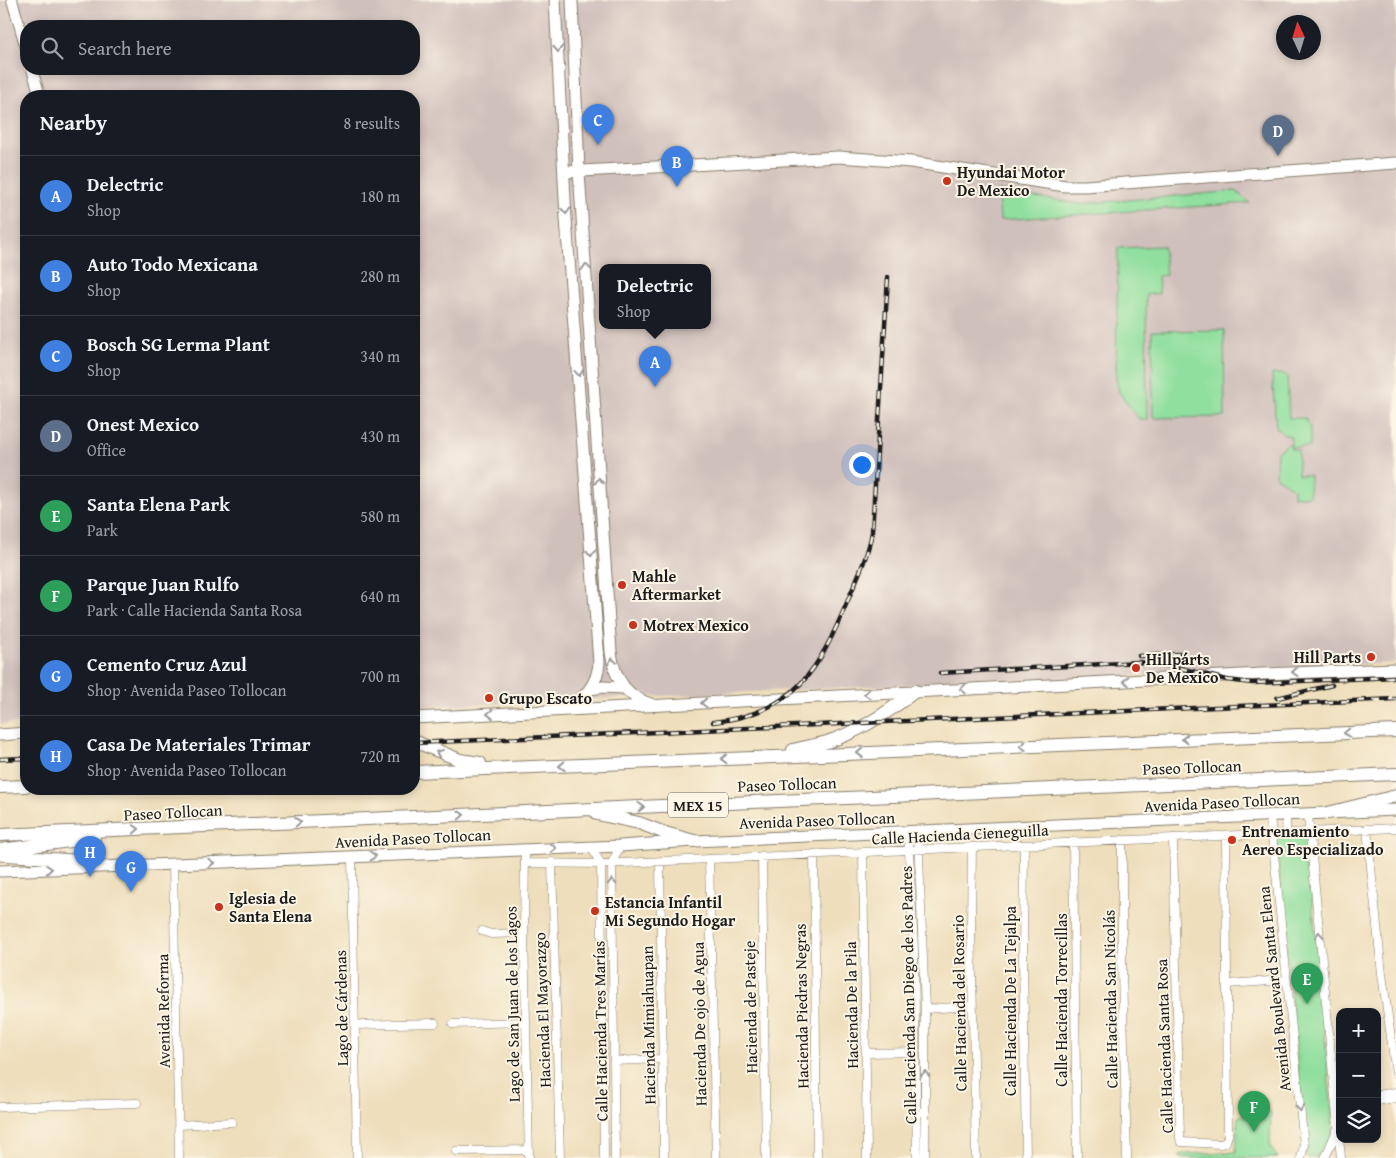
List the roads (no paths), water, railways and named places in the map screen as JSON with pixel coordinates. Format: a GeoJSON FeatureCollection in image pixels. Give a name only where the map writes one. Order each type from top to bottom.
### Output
{"type":"FeatureCollection","features":[{"type":"Feature","properties":{"kind":"highway"},"geometry":{"type":"LineString","coordinates":[[773,757],[846,735],[895,707],[915,692]]}},
{"type":"Feature","properties":{"kind":"highway","name":"Paseo Tollocan"},"geometry":{"type":"LineString","coordinates":[[420,772],[1396,731]]}},
{"type":"Feature","properties":{"kind":"highway"},"geometry":{"type":"LineString","coordinates":[[420,744],[454,759],[488,763],[499,768]]}},
{"type":"Feature","properties":{"kind":"highway","name":"Paseo Tollocan"},"geometry":{"type":"LineString","coordinates":[[0,835],[1396,774]]}},
{"type":"Feature","properties":{"kind":"highway"},"geometry":{"type":"LineString","coordinates":[[0,787],[20,786]]}},
{"type":"Feature","properties":{"kind":"highway"},"geometry":{"type":"LineString","coordinates":[[1328,813],[1396,796]]}},
{"type":"Feature","properties":{"kind":"highway"},"geometry":{"type":"LineString","coordinates":[[573,810],[638,823],[660,832],[694,841]]}},
{"type":"Feature","properties":{"kind":"highway"},"geometry":{"type":"LineString","coordinates":[[0,850],[71,842],[98,837],[109,831]]}},
{"type":"Feature","properties":{"kind":"main road"},"geometry":{"type":"LineString","coordinates":[[556,0],[564,172],[598,662],[596,679],[590,689],[577,703],[558,711]]}},
{"type":"Feature","properties":{"kind":"main road"},"geometry":{"type":"LineString","coordinates":[[572,0],[579,172],[612,664],[615,675],[624,688],[646,702],[655,705]]}},
{"type":"Feature","properties":{"kind":"main road"},"geometry":{"type":"LineString","coordinates":[[564,172],[838,157],[912,162],[1065,186],[1085,186],[1396,163]]}},
{"type":"Feature","properties":{"kind":"main road"},"geometry":{"type":"LineString","coordinates":[[420,718],[1396,669]]}},
{"type":"Feature","properties":{"kind":"main road"},"geometry":{"type":"LineString","coordinates":[[590,689],[603,687],[624,688]]}},
{"type":"Feature","properties":{"kind":"main road"},"geometry":{"type":"LineString","coordinates":[[0,734],[20,733]]}},
{"type":"Feature","properties":{"kind":"main road","name":"Avenida Paseo Tollocan"},"geometry":{"type":"LineString","coordinates":[[0,871],[620,846],[694,841],[1396,810]]}},
{"type":"Feature","properties":{"kind":"main road"},"geometry":{"type":"LineString","coordinates":[[0,855],[85,860],[118,865]]}},
{"type":"Feature","properties":{"kind":"street"},"geometry":{"type":"LineString","coordinates":[[12,0],[20,27]]}},
{"type":"Feature","properties":{"kind":"street"},"geometry":{"type":"LineString","coordinates":[[34,75],[38,90]]}},
{"type":"Feature","properties":{"kind":"street"},"geometry":{"type":"LineString","coordinates":[[581,396],[595,397]]}},
{"type":"Feature","properties":{"kind":"street"},"geometry":{"type":"LineString","coordinates":[[590,528],[602,527]]}},
{"type":"Feature","properties":{"kind":"street"},"geometry":{"type":"LineString","coordinates":[[594,592],[606,591]]}},
{"type":"Feature","properties":{"kind":"street"},"geometry":{"type":"LineString","coordinates":[[1308,815],[1336,1098]]}},
{"type":"Feature","properties":{"kind":"street","name":"Avenida Boulevard Santa Elena"},"geometry":{"type":"LineString","coordinates":[[1270,816],[1304,1145],[1301,1158]]}},
{"type":"Feature","properties":{"kind":"street"},"geometry":{"type":"LineString","coordinates":[[1286,816],[1286,833]]}},
{"type":"Feature","properties":{"kind":"street","name":"Calle Hacienda Cieneguilla"},"geometry":{"type":"LineString","coordinates":[[526,863],[601,864],[1396,828]]}},
{"type":"Feature","properties":{"kind":"street"},"geometry":{"type":"LineString","coordinates":[[1367,829],[1382,974],[1396,1073]]}},
{"type":"Feature","properties":{"kind":"street","name":"Calle Hacienda San Diego de los Padres"},"geometry":{"type":"LineString","coordinates":[[913,832],[919,849],[923,950],[925,1158]]}},
{"type":"Feature","properties":{"kind":"street","name":"Calle Hacienda San Diego de los Padres"},"geometry":{"type":"LineString","coordinates":[[913,832],[910,850],[914,950],[916,1158]]}},
{"type":"Feature","properties":{"kind":"street","name":"Calle Hacienda Santa Rosa"},"geometry":{"type":"LineString","coordinates":[[1173,838],[1180,1138],[1184,1143],[1221,1144],[1227,1140],[1226,836]]}},
{"type":"Feature","properties":{"kind":"street","name":"Calle Hacienda San Nicolás"},"geometry":{"type":"LineString","coordinates":[[1122,840],[1122,971],[1127,1158]]}},
{"type":"Feature","properties":{"kind":"street","name":"Calle Hacienda Torrecillas"},"geometry":{"type":"LineString","coordinates":[[1073,842],[1077,1158]]}},
{"type":"Feature","properties":{"kind":"street","name":"Calle Hacienda De La Tejalpa"},"geometry":{"type":"LineString","coordinates":[[1024,845],[1023,957],[1026,1158]]}},
{"type":"Feature","properties":{"kind":"street","name":"Calle Hacienda Tres Marías"},"geometry":{"type":"LineString","coordinates":[[615,1158],[612,863],[620,846]]}},
{"type":"Feature","properties":{"kind":"street","name":"Calle Hacienda Tres Marías"},"geometry":{"type":"LineString","coordinates":[[591,847],[601,864],[604,1158]]}},
{"type":"Feature","properties":{"kind":"street","name":"Calle Hacienda del Rosario"},"geometry":{"type":"LineString","coordinates":[[972,847],[972,1006],[976,1158]]}},
{"type":"Feature","properties":{"kind":"street","name":"Lago de San Juan de los Lagos"},"geometry":{"type":"LineString","coordinates":[[525,849],[525,1022],[529,1154]]}},
{"type":"Feature","properties":{"kind":"street","name":"Hacienda De la Pila"},"geometry":{"type":"LineString","coordinates":[[864,852],[867,1158]]}},
{"type":"Feature","properties":{"kind":"street","name":"Hacienda Piedras Negras"},"geometry":{"type":"LineString","coordinates":[[814,854],[816,1158]]}},
{"type":"Feature","properties":{"kind":"street","name":"Hacienda de Pasteje"},"geometry":{"type":"LineString","coordinates":[[762,856],[766,1158]]}},
{"type":"Feature","properties":{"kind":"street","name":"Lago de Cárdenas"},"geometry":{"type":"LineString","coordinates":[[352,857],[357,1158]]}},
{"type":"Feature","properties":{"kind":"street","name":"Hacienda De ojo de Agua"},"geometry":{"type":"LineString","coordinates":[[709,859],[716,1158]]}},
{"type":"Feature","properties":{"kind":"street","name":"Hacienda Mimiahuapan"},"geometry":{"type":"LineString","coordinates":[[660,861],[661,1059],[664,1158]]}},
{"type":"Feature","properties":{"kind":"street","name":"Hacienda El Mayorazgo"},"geometry":{"type":"LineString","coordinates":[[552,862],[560,1158]]}},
{"type":"Feature","properties":{"kind":"street","name":"Avenida Reforma"},"geometry":{"type":"LineString","coordinates":[[173,864],[179,1158]]}},
{"type":"Feature","properties":{"kind":"street"},"geometry":{"type":"LineString","coordinates":[[482,931],[492,934],[524,933]]}},
{"type":"Feature","properties":{"kind":"street"},"geometry":{"type":"LineString","coordinates":[[914,950],[923,950]]}},
{"type":"Feature","properties":{"kind":"street"},"geometry":{"type":"LineString","coordinates":[[1227,984],[1287,980]]}},
{"type":"Feature","properties":{"kind":"street"},"geometry":{"type":"LineString","coordinates":[[602,987],[613,987]]}},
{"type":"Feature","properties":{"kind":"street"},"geometry":{"type":"LineString","coordinates":[[925,1009],[972,1006]]}},
{"type":"Feature","properties":{"kind":"street"},"geometry":{"type":"LineString","coordinates":[[453,1024],[525,1022]]}},
{"type":"Feature","properties":{"kind":"street"},"geometry":{"type":"LineString","coordinates":[[355,1025],[436,1023]]}},
{"type":"Feature","properties":{"kind":"street"},"geometry":{"type":"LineString","coordinates":[[866,1053],[914,1052]]}},
{"type":"Feature","properties":{"kind":"street"},"geometry":{"type":"LineString","coordinates":[[614,1061],[661,1059]]}},
{"type":"Feature","properties":{"kind":"street"},"geometry":{"type":"LineString","coordinates":[[915,1093],[925,1092]]}},
{"type":"Feature","properties":{"kind":"street"},"geometry":{"type":"LineString","coordinates":[[1381,1094],[1396,1092]]}},
{"type":"Feature","properties":{"kind":"street"},"geometry":{"type":"LineString","coordinates":[[1381,1100],[1396,1098]]}},
{"type":"Feature","properties":{"kind":"street"},"geometry":{"type":"LineString","coordinates":[[0,1107],[137,1103]]}},
{"type":"Feature","properties":{"kind":"street"},"geometry":{"type":"LineString","coordinates":[[604,1113],[614,1112]]}},
{"type":"Feature","properties":{"kind":"street"},"geometry":{"type":"LineString","coordinates":[[178,1125],[232,1122]]}},
{"type":"Feature","properties":{"kind":"street"},"geometry":{"type":"LineString","coordinates":[[1325,1158],[1332,1146],[1336,1133]]}},
{"type":"Feature","properties":{"kind":"street"},"geometry":{"type":"LineString","coordinates":[[1340,1143],[1341,1158]]}},
{"type":"Feature","properties":{"kind":"street"},"geometry":{"type":"LineString","coordinates":[[456,1151],[529,1154]]}},
{"type":"Feature","properties":{"kind":"railway"},"geometry":{"type":"LineString","coordinates":[[713,722],[741,717],[765,709],[784,698],[800,684],[814,667],[826,647],[862,567],[872,532],[888,277]]}},
{"type":"Feature","properties":{"kind":"railway"},"geometry":{"type":"LineString","coordinates":[[1139,656],[1181,654]]}},
{"type":"Feature","properties":{"kind":"railway"},"geometry":{"type":"LineString","coordinates":[[940,673],[1139,662],[1172,666],[1227,680],[1252,683],[1396,677]]}},
{"type":"Feature","properties":{"kind":"railway"},"geometry":{"type":"LineString","coordinates":[[1277,698],[1332,685]]}},
{"type":"Feature","properties":{"kind":"railway"},"geometry":{"type":"LineString","coordinates":[[420,743],[1396,699]]}},
{"type":"Feature","properties":{"kind":"railway"},"geometry":{"type":"LineString","coordinates":[[0,759],[20,758]]}},
{"type":"Feature","properties":{"kind":"place","name":"Bosch SG Lerma Plant"},"geometry":{"type":"Point","coordinates":[598,145]}},
{"type":"Feature","properties":{"kind":"place","name":"Onest Mexico"},"geometry":{"type":"Point","coordinates":[1278,156]}},
{"type":"Feature","properties":{"kind":"place","name":"Hyundai Motor De Mexico"},"geometry":{"type":"Point","coordinates":[947,181]}},
{"type":"Feature","properties":{"kind":"place","name":"Auto Todo Mexicana"},"geometry":{"type":"Point","coordinates":[677,187]}},
{"type":"Feature","properties":{"kind":"place","name":"Delectric"},"geometry":{"type":"Point","coordinates":[655,387]}},
{"type":"Feature","properties":{"kind":"place","name":"Mahle Aftermarket"},"geometry":{"type":"Point","coordinates":[622,585]}},
{"type":"Feature","properties":{"kind":"place","name":"Motrex Mexico"},"geometry":{"type":"Point","coordinates":[633,625]}},
{"type":"Feature","properties":{"kind":"place","name":"Hill Parts"},"geometry":{"type":"Point","coordinates":[1371,657]}},
{"type":"Feature","properties":{"kind":"place","name":"Hillpárts De Mexico"},"geometry":{"type":"Point","coordinates":[1136,668]}},
{"type":"Feature","properties":{"kind":"place","name":"Grupo Escato"},"geometry":{"type":"Point","coordinates":[489,698]}},
{"type":"Feature","properties":{"kind":"place","name":"Entrenamiento Aereo Especializado"},"geometry":{"type":"Point","coordinates":[1232,840]}},
{"type":"Feature","properties":{"kind":"place","name":"Casa De Materiales Trimar"},"geometry":{"type":"Point","coordinates":[90,877]}},
{"type":"Feature","properties":{"kind":"place","name":"Cemento Cruz Azul"},"geometry":{"type":"Point","coordinates":[131,892]}},
{"type":"Feature","properties":{"kind":"place","name":"Iglesia de Santa Elena"},"geometry":{"type":"Point","coordinates":[219,907]}},
{"type":"Feature","properties":{"kind":"place","name":"Estancia Infantil Mi Segundo Hogar"},"geometry":{"type":"Point","coordinates":[595,911]}},
{"type":"Feature","properties":{"kind":"place","name":"Santa Elena Park"},"geometry":{"type":"Point","coordinates":[1307,1004]}},
{"type":"Feature","properties":{"kind":"place","name":"Parque Juan Rulfo"},"geometry":{"type":"Point","coordinates":[1254,1132]}}]}
